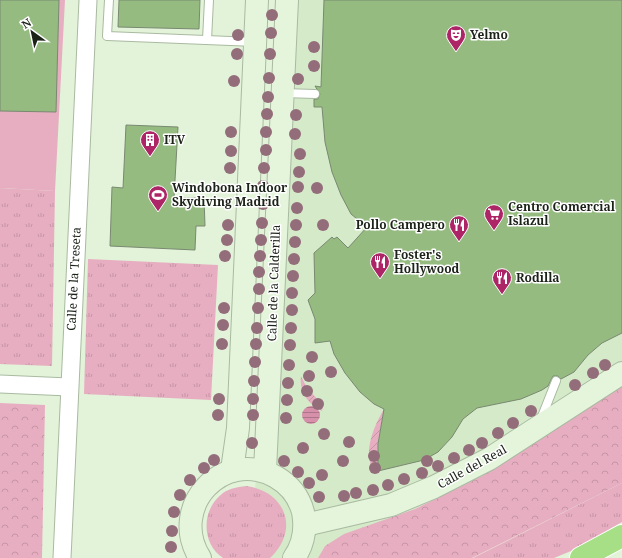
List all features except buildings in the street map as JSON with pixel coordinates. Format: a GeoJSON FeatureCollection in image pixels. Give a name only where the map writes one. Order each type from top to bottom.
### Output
{"type":"FeatureCollection","features":[{"type":"Feature","properties":{"kind":"highway"},"geometry":{"type":"LineString","coordinates":[[581,558],[622,536]]}},
{"type":"Feature","properties":{"kind":"highway"},"geometry":{"type":"LineString","coordinates":[[599,558],[622,545]]}},
{"type":"Feature","properties":{"kind":"street","name":"Calle de la Treseta"},"geometry":{"type":"LineString","coordinates":[[62,558],[88,0]]}},
{"type":"Feature","properties":{"kind":"street"},"geometry":{"type":"LineString","coordinates":[[232,470],[238,415],[257,0]]}},
{"type":"Feature","properties":{"kind":"street","name":"Calle de la Calderilla"},"geometry":{"type":"LineString","coordinates":[[265,471],[282,93],[288,0]]}},
{"type":"Feature","properties":{"kind":"street","name":"Calle del Real"},"geometry":{"type":"LineString","coordinates":[[305,525],[391,505],[434,488],[489,459],[622,373]]}},
{"type":"Feature","properties":{"kind":"street"},"geometry":{"type":"LineString","coordinates":[[0,384],[69,387]]}},
{"type":"Feature","properties":{"kind":"street"},"geometry":{"type":"LineString","coordinates":[[192,555],[189,525],[195,501],[210,482],[232,470],[248,468],[265,471],[286,482],[300,502],[305,525],[300,550],[294,558]]}},
{"type":"Feature","properties":{"kind":"lane"},"geometry":{"type":"LineString","coordinates":[[109,0],[107,36],[255,42]]}},
{"type":"Feature","properties":{"kind":"lane"},"geometry":{"type":"LineString","coordinates":[[207,40],[209,0]]}},
{"type":"Feature","properties":{"kind":"lane"},"geometry":{"type":"LineString","coordinates":[[282,93],[314,94]]}},
{"type":"Feature","properties":{"kind":"lane"},"geometry":{"type":"LineString","coordinates":[[537,429],[556,381]]}},
{"type":"Feature","properties":{"kind":"shaded area","name":"Centro Comercial Islazul"},"geometry":{"type":"Polygon","coordinates":[[[278,0],[622,0],[622,386],[482,476],[415,509],[325,546],[318,558],[252,558],[278,0]]]}},
{"type":"Feature","properties":{"kind":"shaded area"},"geometry":{"type":"Polygon","coordinates":[[[307,406],[315,406],[320,411],[318,422],[315,424],[307,424],[302,419],[302,411],[307,406]]]}},
{"type":"Feature","properties":{"kind":"green space"},"geometry":{"type":"Polygon","coordinates":[[[0,0],[65,0],[55,191],[0,188],[0,0]]]}},
{"type":"Feature","properties":{"kind":"green space"},"geometry":{"type":"Polygon","coordinates":[[[0,188],[55,191],[52,366],[0,364],[0,188]]]}},
{"type":"Feature","properties":{"kind":"green space"},"geometry":{"type":"Polygon","coordinates":[[[88,259],[218,265],[211,400],[84,394],[88,259]]]}},
{"type":"Feature","properties":{"kind":"green space"},"geometry":{"type":"Polygon","coordinates":[[[301,376],[306,386],[323,406],[322,411],[309,401],[303,392],[301,387],[301,376]]]}},
{"type":"Feature","properties":{"kind":"green space"},"geometry":{"type":"Polygon","coordinates":[[[622,386],[622,483],[472,558],[318,558],[325,546],[344,534],[415,509],[482,476],[622,386]]]}},
{"type":"Feature","properties":{"kind":"green space"},"geometry":{"type":"Polygon","coordinates":[[[0,403],[45,405],[42,558],[0,558],[0,403]]]}},
{"type":"Feature","properties":{"kind":"green space"},"geometry":{"type":"Polygon","coordinates":[[[384,409],[378,444],[378,471],[374,471],[369,456],[369,448],[373,431],[384,409]]]}},
{"type":"Feature","properties":{"kind":"green space"},"geometry":{"type":"Polygon","coordinates":[[[622,483],[622,522],[576,549],[554,558],[473,558],[622,483]]]}},
{"type":"Feature","properties":{"kind":"green space"},"geometry":{"type":"Polygon","coordinates":[[[247,486],[260,490],[271,496],[279,504],[284,514],[286,524],[285,536],[279,547],[270,558],[223,558],[216,552],[208,535],[206,526],[211,508],[216,500],[226,491],[247,486]]]}},
{"type":"Feature","properties":{"kind":"place","name":"Yelmo"},"geometry":{"type":"Point","coordinates":[456,52]}},
{"type":"Feature","properties":{"kind":"place","name":"ITV"},"geometry":{"type":"Point","coordinates":[150,157]}},
{"type":"Feature","properties":{"kind":"place","name":"Windobona Indoor Skydiving Madrid"},"geometry":{"type":"Point","coordinates":[158,212]}},
{"type":"Feature","properties":{"kind":"place","name":"Centro Comercial Islazul"},"geometry":{"type":"Point","coordinates":[494,231]}},
{"type":"Feature","properties":{"kind":"place","name":"Pollo Campero"},"geometry":{"type":"Point","coordinates":[459,242]}},
{"type":"Feature","properties":{"kind":"place","name":"Foster's Hollywood"},"geometry":{"type":"Point","coordinates":[380,279]}},
{"type":"Feature","properties":{"kind":"place","name":"Rodilla"},"geometry":{"type":"Point","coordinates":[502,295]}}]}
